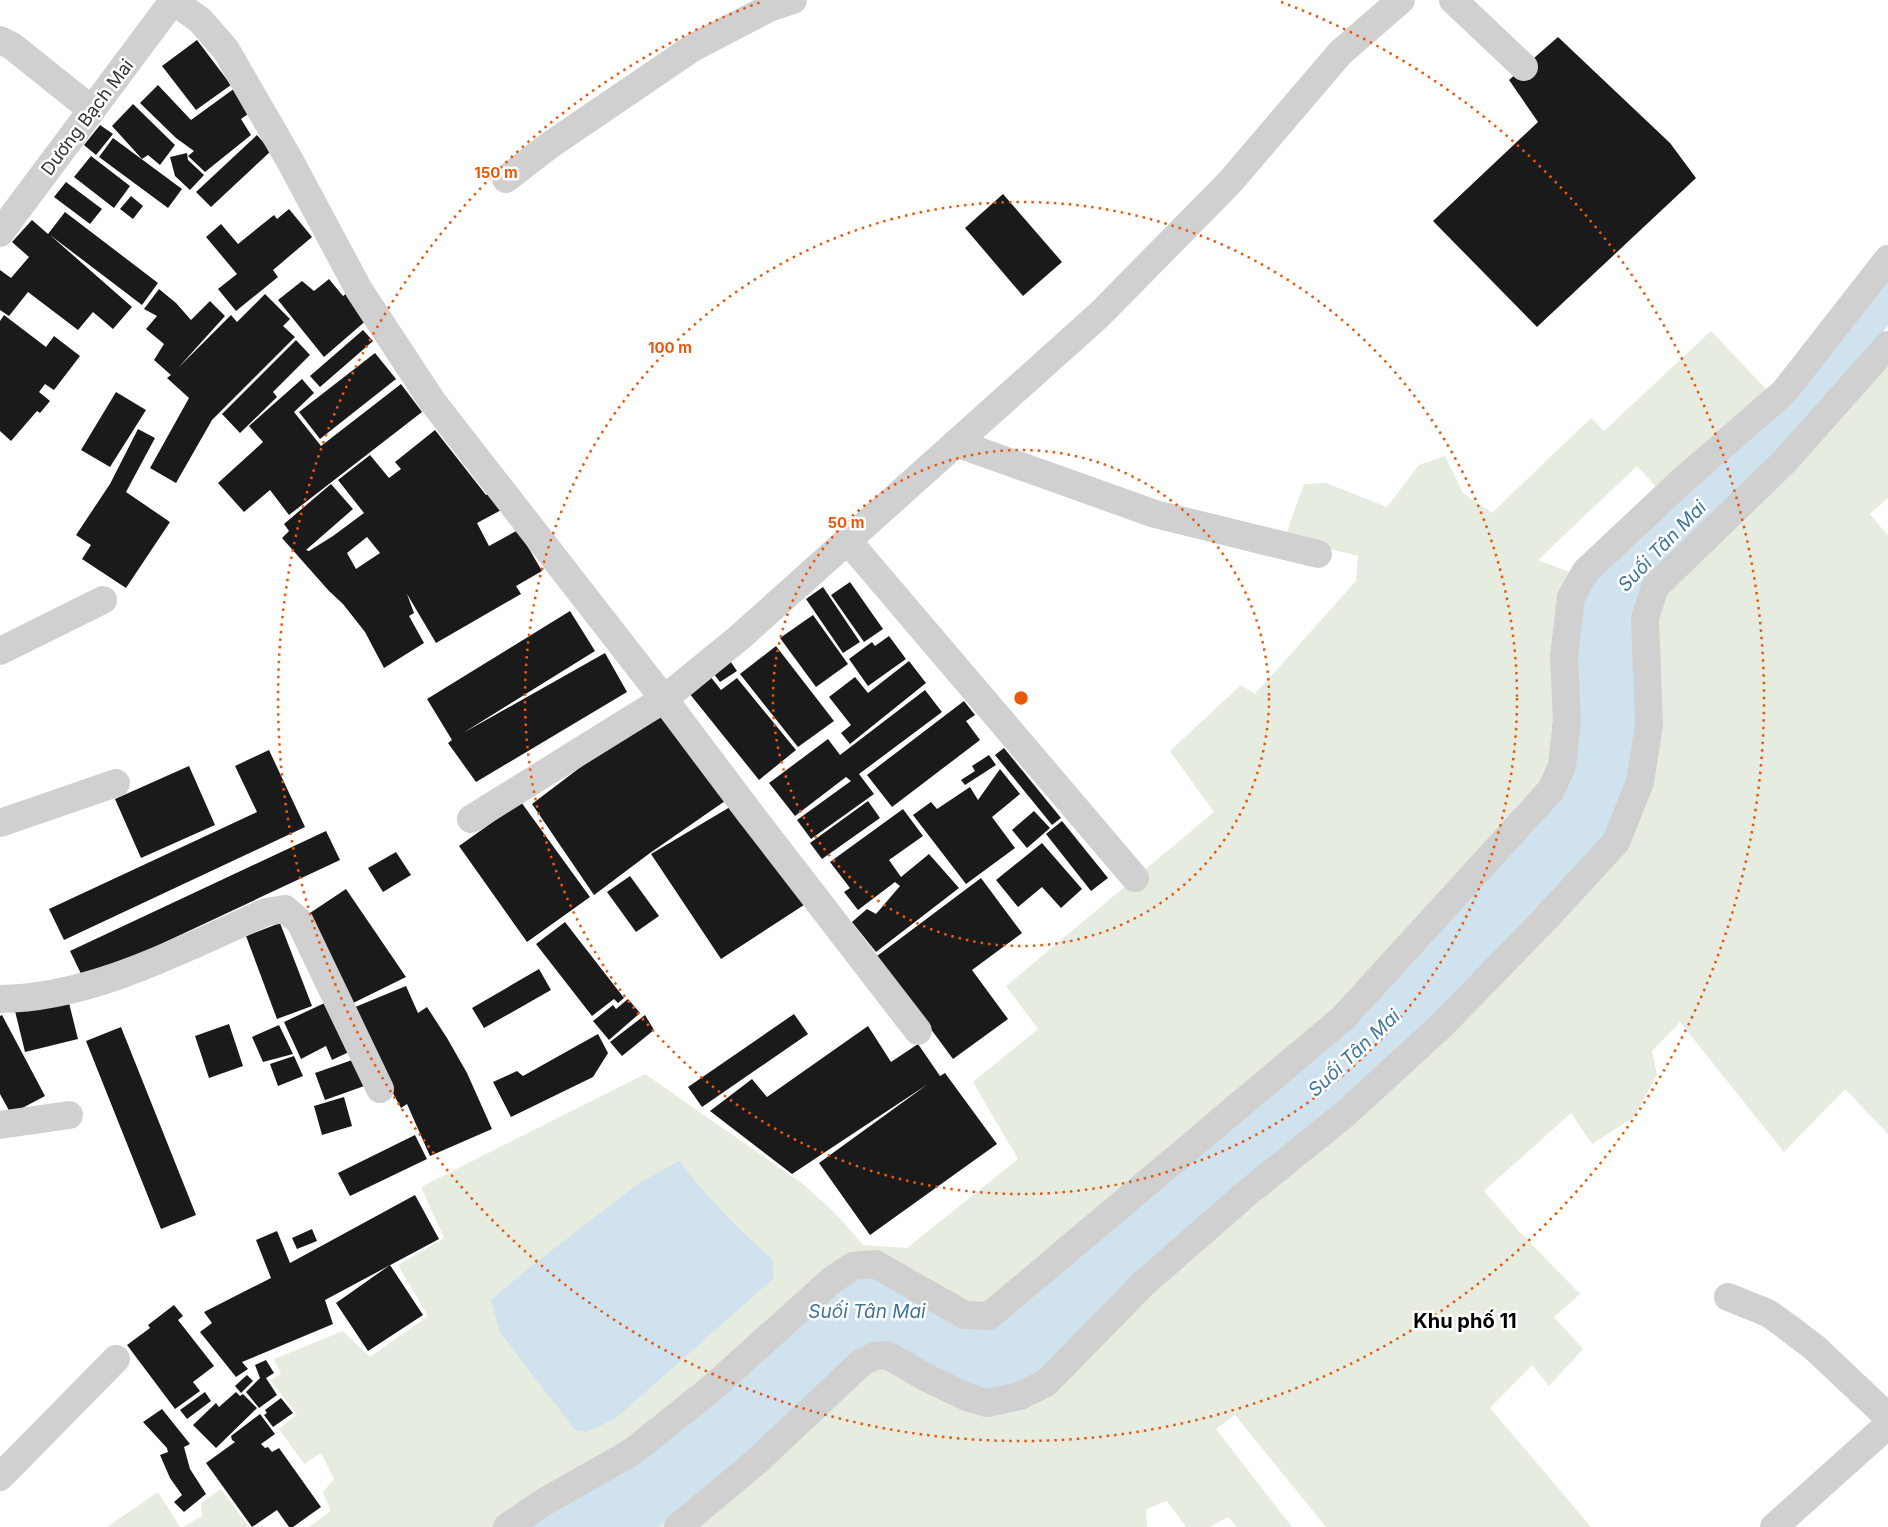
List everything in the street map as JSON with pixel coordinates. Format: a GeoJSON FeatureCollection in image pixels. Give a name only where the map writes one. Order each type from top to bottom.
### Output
{"type":"FeatureCollection","features":[{"type":"Feature","properties":{"kind":"street"},"geometry":{"type":"LineString","coordinates":[[506,179],[550,145],[694,47],[769,8],[793,0]]}},
{"type":"Feature","properties":{"kind":"street"},"geometry":{"type":"LineString","coordinates":[[471,819],[664,699],[740,638],[1099,315],[1230,182],[1340,53],[1401,0]]}},
{"type":"Feature","properties":{"kind":"street"},"geometry":{"type":"LineString","coordinates":[[1453,0],[1524,67]]}},
{"type":"Feature","properties":{"kind":"street"},"geometry":{"type":"LineString","coordinates":[[173,1],[200,20],[226,50],[289,159],[359,290],[432,401],[664,699],[918,1031]]}},
{"type":"Feature","properties":{"kind":"street","name":"Dương Bạch Mai"},"geometry":{"type":"LineString","coordinates":[[0,233],[173,1]]}},
{"type":"Feature","properties":{"kind":"street"},"geometry":{"type":"LineString","coordinates":[[0,40],[12,46],[92,110]]}},
{"type":"Feature","properties":{"kind":"street"},"geometry":{"type":"LineString","coordinates":[[507,1527],[544,1502],[632,1452],[712,1388],[832,1280],[853,1266],[875,1264],[965,1315],[989,1316],[1342,1018],[1493,856],[1551,790],[1562,766],[1566,729],[1564,657],[1571,597],[1586,571],[1684,479],[1784,392],[1888,259]]}},
{"type":"Feature","properties":{"kind":"street"},"geometry":{"type":"LineString","coordinates":[[678,1527],[756,1462],[862,1362],[875,1356],[886,1354],[929,1379],[967,1397],[987,1403],[1020,1396],[1046,1383],[1144,1283],[1247,1193],[1345,1114],[1442,1025],[1546,918],[1616,842],[1640,782],[1649,725],[1645,618],[1655,587],[1785,461],[1888,345]]}},
{"type":"Feature","properties":{"kind":"street"},"geometry":{"type":"LineString","coordinates":[[956,443],[1155,514],[1318,554]]}},
{"type":"Feature","properties":{"kind":"street"},"geometry":{"type":"LineString","coordinates":[[848,541],[1135,878]]}},
{"type":"Feature","properties":{"kind":"street"},"geometry":{"type":"LineString","coordinates":[[0,651],[103,600]]}},
{"type":"Feature","properties":{"kind":"street"},"geometry":{"type":"LineString","coordinates":[[0,823],[116,783]]}},
{"type":"Feature","properties":{"kind":"street"},"geometry":{"type":"LineString","coordinates":[[0,1000],[17,999],[78,988],[149,964],[266,912],[285,909],[300,922],[380,1089]]}},
{"type":"Feature","properties":{"kind":"street"},"geometry":{"type":"LineString","coordinates":[[0,1125],[69,1116]]}},
{"type":"Feature","properties":{"kind":"street"},"geometry":{"type":"LineString","coordinates":[[1728,1297],[1768,1313],[1815,1348],[1888,1417]]}},
{"type":"Feature","properties":{"kind":"street"},"geometry":{"type":"LineString","coordinates":[[0,1477],[116,1359]]}},
{"type":"Feature","properties":{"kind":"street"},"geometry":{"type":"LineString","coordinates":[[1774,1527],[1888,1425]]}},
{"type":"Feature","properties":{"kind":"shaded area"},"geometry":{"type":"Polygon","coordinates":[[[1711,331],[1767,390],[1660,491],[1637,466],[1538,560],[1572,573],[1888,363],[1888,498],[1870,514],[1888,536],[1888,1134],[1845,1089],[1784,1152],[1680,1022],[1652,1051],[1657,1075],[1634,1117],[1592,1144],[1571,1113],[1484,1191],[1516,1228],[1580,1294],[1554,1317],[1583,1349],[1549,1386],[1532,1365],[1490,1408],[1591,1527],[1326,1527],[1235,1415],[1216,1429],[1292,1527],[1237,1527],[1228,1517],[1210,1527],[1186,1527],[1167,1501],[1146,1509],[1147,1527],[309,1527],[331,1511],[323,1492],[334,1479],[321,1453],[304,1464],[279,1429],[297,1414],[270,1380],[281,1374],[274,1359],[343,1331],[370,1357],[428,1316],[398,1265],[444,1238],[421,1187],[645,1074],[803,1184],[836,1214],[863,1245],[907,1248],[1018,1159],[973,1082],[1038,1029],[1006,986],[1214,812],[1170,751],[1241,685],[1255,694],[1356,581],[1358,556],[1285,537],[1304,484],[1326,483],[1387,507],[1419,465],[1445,456],[1463,493],[1492,513],[1591,418],[1604,431],[1711,331]]]}},
{"type":"Feature","properties":{"kind":"shaded area"},"geometry":{"type":"Polygon","coordinates":[[[221,1489],[249,1527],[183,1527],[202,1516],[201,1503],[221,1489]]]}},
{"type":"Feature","properties":{"kind":"shaded area"},"geometry":{"type":"Polygon","coordinates":[[[158,1492],[180,1527],[107,1527],[158,1492]]]}},
{"type":"Feature","properties":{"kind":"water","name":"Suối Tân Mai"},"geometry":{"type":"Polygon","coordinates":[[[1888,277],[1888,325],[1881,335],[1778,451],[1645,580],[1637,722],[1629,774],[1607,835],[1432,1018],[1040,1373],[1014,1386],[988,1391],[974,1388],[932,1366],[836,1371],[716,1480],[658,1527],[527,1527],[805,1320],[857,1277],[871,1275],[994,1327],[1560,798],[1581,601],[1595,578],[1888,277]]]}},
{"type":"Feature","properties":{"kind":"water"},"geometry":{"type":"Polygon","coordinates":[[[679,1161],[723,1212],[772,1259],[774,1278],[616,1418],[587,1432],[575,1430],[500,1332],[491,1300],[529,1268],[639,1183],[679,1161]]]}},
{"type":"Feature","properties":{"kind":"building"},"geometry":{"type":"Polygon","coordinates":[[[1558,37],[1670,143],[1696,178],[1537,327],[1433,221],[1538,122],[1509,80],[1558,37]]]}},
{"type":"Feature","properties":{"kind":"building"},"geometry":{"type":"Polygon","coordinates":[[[197,40],[231,85],[196,110],[162,66],[197,40]]]}},
{"type":"Feature","properties":{"kind":"building"},"geometry":{"type":"Polygon","coordinates":[[[158,85],[191,120],[235,88],[251,112],[241,119],[251,135],[205,172],[188,156],[194,151],[176,138],[140,103],[158,85]]]}},
{"type":"Feature","properties":{"kind":"building"},"geometry":{"type":"Polygon","coordinates":[[[133,104],[175,145],[160,165],[148,155],[142,159],[112,126],[133,104]]]}},
{"type":"Feature","properties":{"kind":"building"},"geometry":{"type":"Polygon","coordinates":[[[100,125],[113,134],[96,155],[84,145],[100,125]]]}},
{"type":"Feature","properties":{"kind":"building"},"geometry":{"type":"Polygon","coordinates":[[[257,135],[271,151],[211,207],[196,192],[257,135]]]}},
{"type":"Feature","properties":{"kind":"building"},"geometry":{"type":"Polygon","coordinates":[[[113,138],[182,189],[168,208],[99,157],[113,138]]]}},
{"type":"Feature","properties":{"kind":"building"},"geometry":{"type":"Polygon","coordinates":[[[187,153],[188,160],[204,175],[190,190],[175,176],[170,157],[187,153]]]}},
{"type":"Feature","properties":{"kind":"building"},"geometry":{"type":"Polygon","coordinates":[[[91,156],[130,186],[114,208],[74,177],[91,156]]]}},
{"type":"Feature","properties":{"kind":"building"},"geometry":{"type":"Polygon","coordinates":[[[66,182],[102,209],[90,224],[54,197],[66,182]]]}},
{"type":"Feature","properties":{"kind":"building"},"geometry":{"type":"Polygon","coordinates":[[[1003,194],[1062,262],[1023,296],[965,228],[1003,194]]]}},
{"type":"Feature","properties":{"kind":"building"},"geometry":{"type":"Polygon","coordinates":[[[131,196],[143,206],[133,219],[120,209],[131,196]]]}},
{"type":"Feature","properties":{"kind":"building"},"geometry":{"type":"Polygon","coordinates":[[[289,209],[312,237],[273,270],[278,277],[236,311],[218,289],[237,274],[206,237],[221,224],[238,244],[274,215],[277,219],[289,209]]]}},
{"type":"Feature","properties":{"kind":"building"},"geometry":{"type":"Polygon","coordinates":[[[65,212],[158,283],[142,305],[50,235],[132,307],[113,329],[93,312],[78,330],[28,292],[9,316],[0,310],[0,270],[11,278],[29,257],[12,242],[32,220],[48,234],[65,212]]]}},
{"type":"Feature","properties":{"kind":"building"},"geometry":{"type":"Polygon","coordinates":[[[329,279],[343,296],[347,293],[369,318],[324,357],[278,300],[302,281],[314,291],[329,279]]]}},
{"type":"Feature","properties":{"kind":"building"},"geometry":{"type":"Polygon","coordinates":[[[159,289],[176,303],[191,320],[210,301],[225,316],[178,368],[231,315],[237,322],[265,294],[290,319],[283,326],[295,337],[212,420],[176,483],[150,468],[189,398],[167,378],[171,375],[154,360],[164,344],[146,329],[157,316],[144,309],[159,289]]]}},
{"type":"Feature","properties":{"kind":"building"},"geometry":{"type":"Polygon","coordinates":[[[4,315],[46,347],[54,336],[80,356],[54,390],[45,384],[39,392],[50,401],[40,413],[37,411],[11,441],[0,431],[0,321],[4,315]]]}},
{"type":"Feature","properties":{"kind":"building"},"geometry":{"type":"Polygon","coordinates":[[[363,330],[373,341],[320,387],[310,376],[363,330]]]}},
{"type":"Feature","properties":{"kind":"building"},"geometry":{"type":"Polygon","coordinates":[[[296,340],[310,355],[273,392],[277,397],[240,433],[222,414],[296,340]]]}},
{"type":"Feature","properties":{"kind":"building"},"geometry":{"type":"Polygon","coordinates":[[[375,353],[396,379],[320,439],[299,412],[375,353]]]}},
{"type":"Feature","properties":{"kind":"building"},"geometry":{"type":"Polygon","coordinates":[[[302,379],[314,393],[294,412],[321,446],[401,384],[422,412],[289,515],[270,490],[244,512],[218,483],[263,442],[249,426],[302,379]]]}},
{"type":"Feature","properties":{"kind":"building"},"geometry":{"type":"Polygon","coordinates":[[[116,392],[146,410],[110,467],[81,450],[116,392]]]}},
{"type":"Feature","properties":{"kind":"building"},"geometry":{"type":"Polygon","coordinates":[[[138,429],[155,438],[126,492],[170,522],[126,588],[82,559],[91,545],[76,535],[110,484],[138,429]]]}},
{"type":"Feature","properties":{"kind":"building"},"geometry":{"type":"Polygon","coordinates":[[[435,430],[486,495],[494,490],[505,508],[477,523],[489,546],[518,530],[542,571],[516,586],[521,594],[436,643],[407,594],[414,613],[409,616],[424,643],[384,668],[365,632],[343,604],[282,538],[289,531],[284,524],[331,484],[353,509],[306,550],[309,551],[333,536],[364,513],[338,480],[370,455],[389,478],[401,469],[395,462],[435,430]],[[367,537],[347,553],[356,569],[380,553],[367,537]]]}},
{"type":"Feature","properties":{"kind":"building"},"geometry":{"type":"Polygon","coordinates":[[[850,582],[883,629],[864,642],[831,595],[850,582]]]}},
{"type":"Feature","properties":{"kind":"building"},"geometry":{"type":"Polygon","coordinates":[[[823,587],[860,642],[843,653],[806,599],[823,587]]]}},
{"type":"Feature","properties":{"kind":"building"},"geometry":{"type":"Polygon","coordinates":[[[570,611],[595,651],[463,733],[605,653],[627,692],[476,782],[448,743],[452,740],[427,699],[570,611]]]}},
{"type":"Feature","properties":{"kind":"building"},"geometry":{"type":"Polygon","coordinates":[[[813,615],[848,664],[816,687],[780,638],[813,615]]]}},
{"type":"Feature","properties":{"kind":"building"},"geometry":{"type":"Polygon","coordinates":[[[889,636],[906,659],[868,686],[849,659],[872,642],[875,646],[889,636]]]}},
{"type":"Feature","properties":{"kind":"building"},"geometry":{"type":"Polygon","coordinates":[[[776,646],[834,721],[798,747],[740,674],[776,646]]]}},
{"type":"Feature","properties":{"kind":"building"},"geometry":{"type":"Polygon","coordinates":[[[726,655],[737,671],[720,682],[709,668],[726,655]]]}},
{"type":"Feature","properties":{"kind":"building"},"geometry":{"type":"Polygon","coordinates":[[[909,661],[926,683],[850,744],[841,733],[851,725],[829,697],[855,677],[868,693],[909,661]]]}},
{"type":"Feature","properties":{"kind":"building"},"geometry":{"type":"Polygon","coordinates":[[[706,671],[721,690],[737,678],[796,750],[759,780],[685,688],[706,671]]]}},
{"type":"Feature","properties":{"kind":"building"},"geometry":{"type":"Polygon","coordinates":[[[925,690],[942,712],[859,774],[874,794],[811,839],[797,820],[851,781],[846,777],[795,816],[769,783],[828,739],[840,755],[925,690]]]}},
{"type":"Feature","properties":{"kind":"building"},"geometry":{"type":"Polygon","coordinates":[[[964,701],[975,715],[966,721],[980,740],[892,807],[867,775],[964,701]]]}},
{"type":"Feature","properties":{"kind":"building"},"geometry":{"type":"Polygon","coordinates":[[[662,710],[725,801],[594,895],[532,804],[586,763],[662,710]]]}},
{"type":"Feature","properties":{"kind":"building"},"geometry":{"type":"Polygon","coordinates":[[[1004,748],[1061,818],[1052,825],[995,755],[1004,748]]]}},
{"type":"Feature","properties":{"kind":"building"},"geometry":{"type":"Polygon","coordinates":[[[269,750],[305,827],[64,940],[49,909],[257,812],[235,766],[269,750]]]}},
{"type":"Feature","properties":{"kind":"building"},"geometry":{"type":"Polygon","coordinates":[[[989,755],[996,765],[965,785],[961,780],[975,771],[972,766],[989,755]]]}},
{"type":"Feature","properties":{"kind":"building"},"geometry":{"type":"Polygon","coordinates":[[[189,766],[215,825],[141,858],[115,799],[189,766]]]}},
{"type":"Feature","properties":{"kind":"building"},"geometry":{"type":"Polygon","coordinates":[[[1000,769],[1020,794],[992,817],[1015,848],[966,884],[913,815],[931,802],[937,809],[970,787],[978,800],[1000,769]]]}},
{"type":"Feature","properties":{"kind":"building"},"geometry":{"type":"Polygon","coordinates":[[[868,801],[880,818],[822,859],[810,843],[868,801]]]}},
{"type":"Feature","properties":{"kind":"building"},"geometry":{"type":"Polygon","coordinates":[[[521,802],[590,897],[527,942],[459,846],[521,802]]]}},
{"type":"Feature","properties":{"kind":"building"},"geometry":{"type":"Polygon","coordinates":[[[735,804],[807,903],[721,959],[651,854],[735,804]]]}},
{"type":"Feature","properties":{"kind":"building"},"geometry":{"type":"Polygon","coordinates":[[[903,809],[923,836],[889,860],[901,877],[929,854],[959,888],[876,952],[852,922],[867,909],[876,914],[900,886],[895,882],[858,910],[844,892],[850,888],[830,862],[903,809]]]}},
{"type":"Feature","properties":{"kind":"building"},"geometry":{"type":"Polygon","coordinates":[[[1034,811],[1050,828],[1027,848],[1012,830],[1034,811]]]}},
{"type":"Feature","properties":{"kind":"building"},"geometry":{"type":"Polygon","coordinates":[[[1062,821],[1108,878],[1091,891],[1046,834],[1062,821]]]}},
{"type":"Feature","properties":{"kind":"building"},"geometry":{"type":"Polygon","coordinates":[[[326,831],[340,860],[84,980],[70,951],[326,831]]]}},
{"type":"Feature","properties":{"kind":"building"},"geometry":{"type":"Polygon","coordinates":[[[1042,843],[1082,889],[1061,908],[1042,887],[1018,907],[996,880],[1042,843]]]}},
{"type":"Feature","properties":{"kind":"building"},"geometry":{"type":"Polygon","coordinates":[[[396,852],[411,875],[383,892],[368,868],[396,852]]]}},
{"type":"Feature","properties":{"kind":"building"},"geometry":{"type":"Polygon","coordinates":[[[630,876],[659,916],[636,932],[607,892],[630,876]]]}},
{"type":"Feature","properties":{"kind":"building"},"geometry":{"type":"Polygon","coordinates":[[[981,878],[1022,933],[972,970],[1008,1019],[953,1059],[877,956],[981,878]]]}},
{"type":"Feature","properties":{"kind":"building"},"geometry":{"type":"Polygon","coordinates":[[[346,889],[406,977],[343,1008],[304,917],[346,889]]]}},
{"type":"Feature","properties":{"kind":"building"},"geometry":{"type":"Polygon","coordinates":[[[565,922],[624,998],[618,1003],[614,999],[592,1016],[536,944],[565,922]]]}},
{"type":"Feature","properties":{"kind":"building"},"geometry":{"type":"Polygon","coordinates":[[[280,923],[312,1006],[277,1019],[246,936],[280,923]]]}},
{"type":"Feature","properties":{"kind":"building"},"geometry":{"type":"Polygon","coordinates":[[[539,969],[551,990],[484,1028],[472,1008],[539,969]]]}},
{"type":"Feature","properties":{"kind":"building"},"geometry":{"type":"Polygon","coordinates":[[[406,986],[418,1013],[427,1007],[447,1038],[467,1073],[492,1129],[430,1156],[407,1104],[401,1108],[348,1010],[406,986]]]}},
{"type":"Feature","properties":{"kind":"building"},"geometry":{"type":"Polygon","coordinates":[[[68,999],[78,1039],[25,1052],[15,1011],[68,999]]]}},
{"type":"Feature","properties":{"kind":"building"},"geometry":{"type":"Polygon","coordinates":[[[628,999],[640,1013],[609,1040],[593,1021],[613,1005],[616,1009],[628,999]]]}},
{"type":"Feature","properties":{"kind":"building"},"geometry":{"type":"Polygon","coordinates":[[[331,1000],[353,1050],[332,1060],[326,1046],[301,1059],[284,1022],[331,1000]]]}},
{"type":"Feature","properties":{"kind":"building"},"geometry":{"type":"Polygon","coordinates":[[[794,1014],[808,1034],[702,1107],[688,1087],[794,1014]]]}},
{"type":"Feature","properties":{"kind":"building"},"geometry":{"type":"Polygon","coordinates":[[[2,1015],[45,1096],[11,1114],[0,1094],[0,1016],[2,1015]]]}},
{"type":"Feature","properties":{"kind":"building"},"geometry":{"type":"Polygon","coordinates":[[[645,1015],[654,1030],[622,1056],[610,1042],[645,1015]]]}},
{"type":"Feature","properties":{"kind":"building"},"geometry":{"type":"Polygon","coordinates":[[[229,1024],[243,1066],[209,1078],[195,1036],[229,1024]]]}},
{"type":"Feature","properties":{"kind":"building"},"geometry":{"type":"Polygon","coordinates":[[[279,1025],[293,1054],[263,1062],[252,1037],[279,1025]]]}},
{"type":"Feature","properties":{"kind":"building"},"geometry":{"type":"Polygon","coordinates":[[[868,1026],[891,1062],[918,1044],[940,1076],[945,1073],[997,1144],[870,1235],[819,1163],[928,1084],[792,1174],[710,1111],[752,1079],[767,1097],[868,1026]]]}},
{"type":"Feature","properties":{"kind":"building"},"geometry":{"type":"Polygon","coordinates":[[[121,1027],[196,1215],[161,1229],[86,1041],[121,1027]]]}},
{"type":"Feature","properties":{"kind":"building"},"geometry":{"type":"Polygon","coordinates":[[[598,1034],[608,1053],[593,1077],[511,1117],[493,1082],[517,1071],[523,1076],[598,1034]]]}},
{"type":"Feature","properties":{"kind":"building"},"geometry":{"type":"Polygon","coordinates":[[[294,1056],[303,1076],[278,1086],[270,1064],[294,1056]]]}},
{"type":"Feature","properties":{"kind":"building"},"geometry":{"type":"Polygon","coordinates":[[[358,1058],[367,1085],[325,1100],[315,1073],[358,1058]]]}},
{"type":"Feature","properties":{"kind":"building"},"geometry":{"type":"Polygon","coordinates":[[[344,1097],[352,1126],[322,1135],[314,1106],[344,1097]]]}},
{"type":"Feature","properties":{"kind":"building"},"geometry":{"type":"Polygon","coordinates":[[[415,1135],[427,1159],[350,1196],[338,1173],[415,1135]]]}},
{"type":"Feature","properties":{"kind":"building"},"geometry":{"type":"Polygon","coordinates":[[[415,1195],[439,1239],[325,1300],[333,1324],[242,1362],[248,1369],[236,1377],[200,1332],[212,1323],[204,1312],[271,1278],[256,1240],[277,1231],[290,1263],[415,1195]]]}},
{"type":"Feature","properties":{"kind":"building"},"geometry":{"type":"Polygon","coordinates":[[[312,1229],[317,1241],[297,1249],[292,1238],[312,1229]]]}},
{"type":"Feature","properties":{"kind":"building"},"geometry":{"type":"Polygon","coordinates":[[[390,1265],[423,1315],[368,1351],[336,1303],[390,1265]]]}},
{"type":"Feature","properties":{"kind":"building"},"geometry":{"type":"Polygon","coordinates":[[[174,1305],[183,1316],[178,1320],[214,1366],[193,1382],[200,1391],[175,1409],[127,1345],[150,1328],[148,1325],[174,1305]]]}},
{"type":"Feature","properties":{"kind":"building"},"geometry":{"type":"Polygon","coordinates":[[[266,1360],[274,1373],[266,1378],[277,1395],[259,1408],[246,1392],[260,1378],[255,1365],[266,1360]]]}},
{"type":"Feature","properties":{"kind":"building"},"geometry":{"type":"Polygon","coordinates":[[[247,1375],[253,1381],[241,1393],[235,1386],[247,1375]]]}},
{"type":"Feature","properties":{"kind":"building"},"geometry":{"type":"Polygon","coordinates":[[[205,1392],[211,1401],[187,1419],[180,1410],[205,1392]]]}},
{"type":"Feature","properties":{"kind":"building"},"geometry":{"type":"Polygon","coordinates":[[[236,1392],[240,1396],[243,1394],[257,1408],[216,1448],[193,1425],[216,1403],[219,1407],[236,1392]]]}},
{"type":"Feature","properties":{"kind":"building"},"geometry":{"type":"Polygon","coordinates":[[[281,1398],[293,1413],[273,1427],[264,1415],[267,1413],[265,1410],[281,1398]]]}},
{"type":"Feature","properties":{"kind":"building"},"geometry":{"type":"Polygon","coordinates":[[[162,1409],[190,1444],[184,1447],[190,1469],[206,1494],[184,1512],[174,1502],[182,1495],[170,1478],[160,1455],[168,1452],[167,1448],[143,1422],[162,1409]]]}},
{"type":"Feature","properties":{"kind":"building"},"geometry":{"type":"Polygon","coordinates":[[[260,1414],[275,1434],[261,1444],[265,1448],[268,1447],[272,1452],[279,1448],[321,1507],[293,1527],[289,1527],[277,1510],[252,1527],[206,1463],[235,1442],[231,1436],[260,1414]]]}},
{"type":"Feature","properties":{"kind":"district","name":"Khu phố 11"},"geometry":{"type":"Point","coordinates":[1465,1321]}}]}
